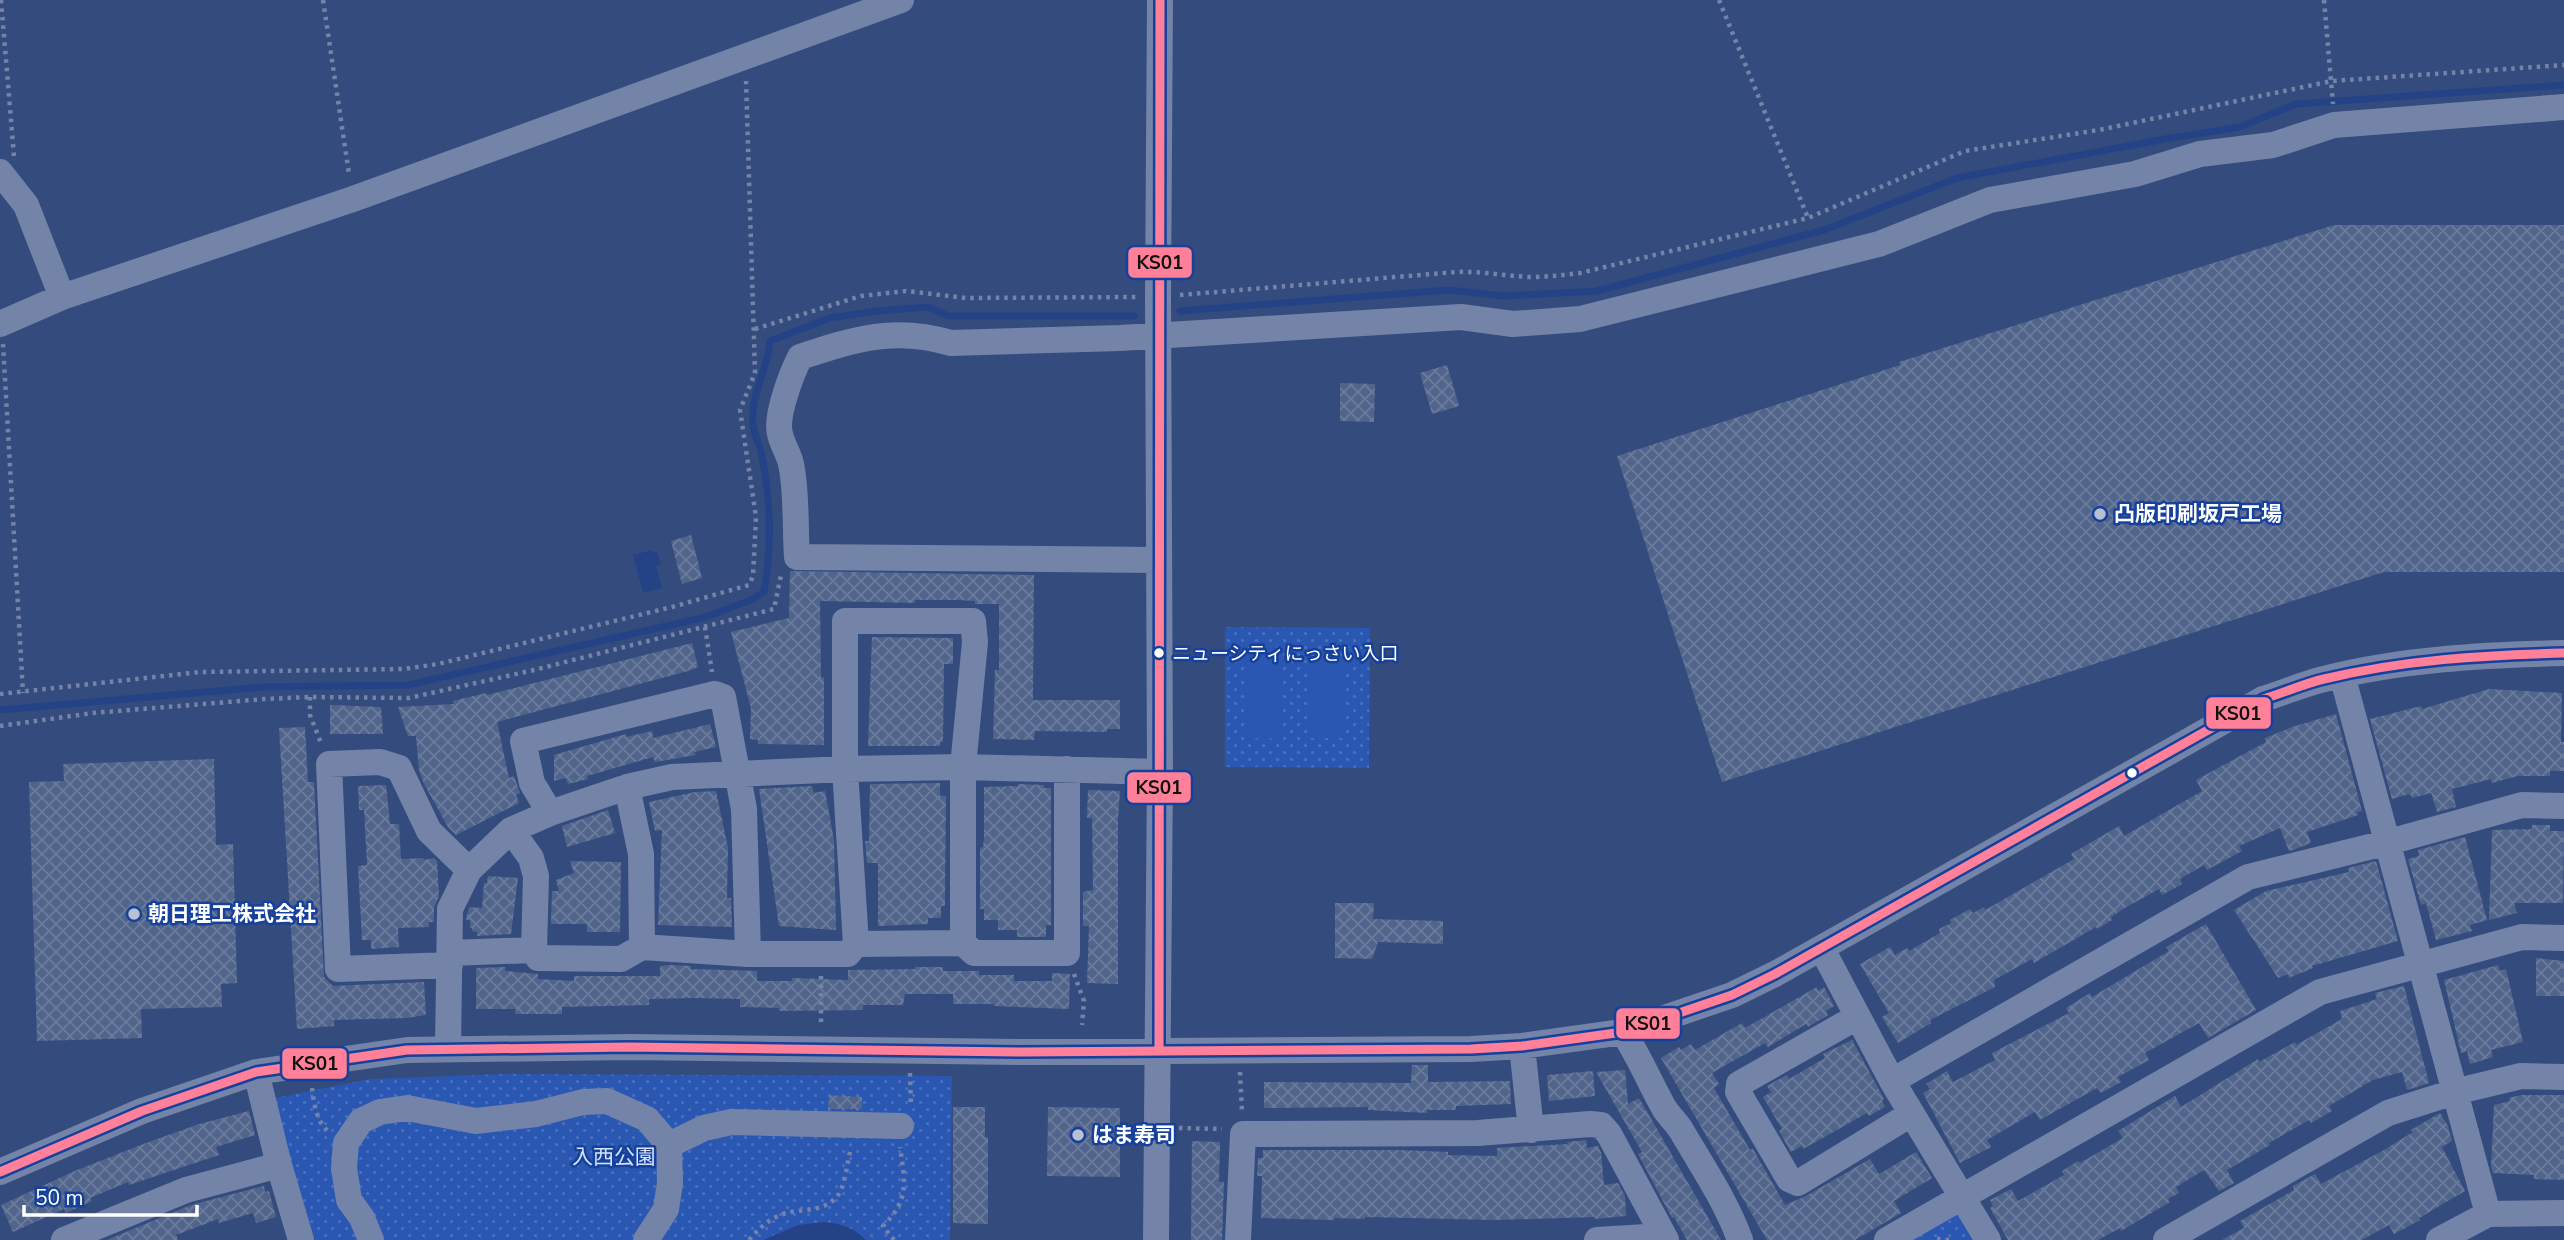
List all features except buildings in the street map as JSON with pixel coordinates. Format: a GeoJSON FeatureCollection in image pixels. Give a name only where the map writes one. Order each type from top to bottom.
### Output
{"type":"FeatureCollection","features":[{"type":"Feature","properties":{"kind":"street"},"geometry":{"type":"LineString","coordinates":[[1156,1240],[1160,772],[1160,0]]}},
{"type":"Feature","properties":{"kind":"street"},"geometry":{"type":"LineString","coordinates":[[1,324],[62,298],[353,200],[895,1]]}},
{"type":"Feature","properties":{"kind":"street"},"geometry":{"type":"LineString","coordinates":[[1159,560],[797,556],[791,464],[779,431],[780,407],[787,395],[792,372],[800,356],[879,334],[925,335],[951,343],[1158,336],[1461,317],[1513,324],[1580,319],[1879,244],[1990,200],[2135,174],[2200,154],[2273,145],[2334,125],[2564,107]]}},
{"type":"Feature","properties":{"kind":"street"},"geometry":{"type":"LineString","coordinates":[[3,174],[26,205],[62,298]]}},
{"type":"Feature","properties":{"kind":"street"},"geometry":{"type":"LineString","coordinates":[[511,830],[531,858],[536,876],[534,950],[538,958],[621,959],[642,947],[748,954],[848,954],[856,944],[845,769],[845,621],[974,621],[975,642],[963,767],[962,943]]}},
{"type":"Feature","properties":{"kind":"street"},"geometry":{"type":"LineString","coordinates":[[0,1172],[142,1111],[256,1072],[407,1050],[630,1047],[924,1051],[1471,1049],[1522,1046],[1623,1032],[1732,995],[1822,949],[2263,699],[2342,675],[2462,657],[2564,653]]}},
{"type":"Feature","properties":{"kind":"street"},"geometry":{"type":"LineString","coordinates":[[2342,675],[2488,1214]]}},
{"type":"Feature","properties":{"kind":"street"},"geometry":{"type":"LineString","coordinates":[[550,813],[532,783],[523,741],[715,694],[723,696],[735,773],[744,809],[748,954]]}},
{"type":"Feature","properties":{"kind":"street"},"geometry":{"type":"LineString","coordinates":[[469,870],[429,831],[399,768],[380,762],[329,764],[338,969],[534,950]]}},
{"type":"Feature","properties":{"kind":"street"},"geometry":{"type":"LineString","coordinates":[[448,1048],[450,909],[469,870],[511,830],[550,813],[627,787],[672,777],[963,767],[1160,772]]}},
{"type":"Feature","properties":{"kind":"street"},"geometry":{"type":"LineString","coordinates":[[856,944],[962,943],[974,953],[1067,953],[1067,769]]}},
{"type":"Feature","properties":{"kind":"street"},"geometry":{"type":"LineString","coordinates":[[627,787],[641,853],[642,947]]}},
{"type":"Feature","properties":{"kind":"street"},"geometry":{"type":"LineString","coordinates":[[1892,1081],[2248,877],[2522,805],[2564,806]]}},
{"type":"Feature","properties":{"kind":"street"},"geometry":{"type":"LineString","coordinates":[[1887,1240],[2320,992],[2522,937],[2564,938]]}},
{"type":"Feature","properties":{"kind":"street"},"geometry":{"type":"LineString","coordinates":[[1822,949],[1892,1081],[1988,1240]]}},
{"type":"Feature","properties":{"kind":"street"},"geometry":{"type":"LineString","coordinates":[[1857,1017],[1739,1084],[1738,1092],[1789,1179],[1798,1182],[1911,1114]]}},
{"type":"Feature","properties":{"kind":"street"},"geometry":{"type":"LineString","coordinates":[[1623,1032],[1666,1111],[1710,1176],[1740,1240]]}},
{"type":"Feature","properties":{"kind":"street"},"geometry":{"type":"LineString","coordinates":[[1522,1046],[1531,1130]]}},
{"type":"Feature","properties":{"kind":"street"},"geometry":{"type":"LineString","coordinates":[[256,1072],[294,1238]]}},
{"type":"Feature","properties":{"kind":"street"},"geometry":{"type":"LineString","coordinates":[[2166,1240],[2388,1113],[2454,1092],[2521,1076],[2564,1077]]}},
{"type":"Feature","properties":{"kind":"street"},"geometry":{"type":"LineString","coordinates":[[371,1240],[362,1218],[349,1200],[344,1168],[346,1143],[360,1121],[380,1112],[407,1108],[477,1121],[536,1114],[583,1102],[607,1101],[647,1119],[669,1145],[670,1183],[666,1209],[646,1240]]}},
{"type":"Feature","properties":{"kind":"street"},"geometry":{"type":"LineString","coordinates":[[669,1145],[704,1128],[731,1122],[901,1126]]}},
{"type":"Feature","properties":{"kind":"street"},"geometry":{"type":"LineString","coordinates":[[1238,1240],[1243,1134],[1478,1133],[1590,1124],[1601,1125],[1609,1134],[1664,1238],[1597,1240]]}},
{"type":"Feature","properties":{"kind":"street"},"geometry":{"type":"LineString","coordinates":[[64,1240],[187,1189],[279,1165]]}},
{"type":"Feature","properties":{"kind":"street"},"geometry":{"type":"LineString","coordinates":[[2439,1240],[2488,1214],[2564,1213]]}},
{"type":"Feature","properties":{"kind":"path"},"geometry":{"type":"LineString","coordinates":[[1,0],[16,152],[3,174]]}},
{"type":"Feature","properties":{"kind":"path"},"geometry":{"type":"LineString","coordinates":[[324,0],[353,200]]}},
{"type":"Feature","properties":{"kind":"path"},"geometry":{"type":"LineString","coordinates":[[1719,0],[1808,218]]}},
{"type":"Feature","properties":{"kind":"path"},"geometry":{"type":"LineString","coordinates":[[2325,0],[2332,90]]}},
{"type":"Feature","properties":{"kind":"path"},"geometry":{"type":"LineString","coordinates":[[0,694],[200,672],[404,668],[438,664],[672,607],[748,585],[753,576],[756,517],[740,410],[755,373],[755,328],[745,56]]}},
{"type":"Feature","properties":{"kind":"path"},"geometry":{"type":"LineString","coordinates":[[755,328],[861,296],[906,291],[966,298],[1158,297],[1456,272],[1481,271],[1525,277],[1580,273],[1808,218],[1965,151],[2099,130],[2332,81],[2564,65]]}},
{"type":"Feature","properties":{"kind":"path"},"geometry":{"type":"LineString","coordinates":[[1,324],[23,693]]}},
{"type":"Feature","properties":{"kind":"path"},"geometry":{"type":"LineString","coordinates":[[0,726],[93,713],[310,697],[409,698],[775,609],[782,562]]}},
{"type":"Feature","properties":{"kind":"path"},"geometry":{"type":"LineString","coordinates":[[705,627],[715,694]]}},
{"type":"Feature","properties":{"kind":"path"},"geometry":{"type":"LineString","coordinates":[[310,697],[310,715],[329,764]]}},
{"type":"Feature","properties":{"kind":"path"},"geometry":{"type":"LineString","coordinates":[[1067,953],[1084,1001],[1082,1025]]}},
{"type":"Feature","properties":{"kind":"path"},"geometry":{"type":"LineString","coordinates":[[821,954],[821,1026]]}},
{"type":"Feature","properties":{"kind":"path"},"geometry":{"type":"LineString","coordinates":[[1179,1128],[1226,1129],[1243,1134],[1240,1071]]}},
{"type":"Feature","properties":{"kind":"path"},"geometry":{"type":"LineString","coordinates":[[311,1084],[314,1106],[324,1129],[346,1143]]}},
{"type":"Feature","properties":{"kind":"path"},"geometry":{"type":"LineString","coordinates":[[749,1240],[760,1226],[780,1214],[815,1209],[833,1201],[841,1189],[857,1124]]}},
{"type":"Feature","properties":{"kind":"green space"},"geometry":{"type":"Polygon","coordinates":[[[1225,627],[1370,628],[1369,768],[1225,767],[1225,627]]]}},
{"type":"Feature","properties":{"kind":"green space"},"geometry":{"type":"Polygon","coordinates":[[[1245,656],[1282,657],[1282,739],[1244,738],[1245,656]]]}},
{"type":"Feature","properties":{"kind":"green space"},"geometry":{"type":"Polygon","coordinates":[[[1309,656],[1346,657],[1346,738],[1309,738],[1309,656]]]}},
{"type":"Feature","properties":{"kind":"green space","name":"入西公園"},"geometry":{"type":"Polygon","coordinates":[[[506,1074],[952,1076],[950,1240],[315,1240],[287,1154],[275,1098],[370,1079],[506,1074]]]}},
{"type":"Feature","properties":{"kind":"green space"},"geometry":{"type":"Polygon","coordinates":[[[1954,1215],[1964,1217],[1977,1240],[1910,1240],[1954,1215]]]}},
{"type":"Feature","properties":{"kind":"shaded area"},"geometry":{"type":"Polygon","coordinates":[[[652,550],[653,553],[657,552],[661,564],[656,566],[662,588],[643,593],[633,555],[652,550]]]}},
{"type":"Feature","properties":{"kind":"shaded area"},"geometry":{"type":"Polygon","coordinates":[[[824,1222],[847,1227],[866,1240],[763,1240],[798,1225],[824,1222]]]}},
{"type":"Feature","properties":{"kind":"waterway"},"geometry":{"type":"LineString","coordinates":[[1180,311],[1448,290],[1504,296],[1597,291],[1824,230],[1957,178],[2240,127],[2296,104],[2564,85]]}},
{"type":"Feature","properties":{"kind":"waterway"},"geometry":{"type":"LineString","coordinates":[[0,710],[263,687],[408,685],[706,617],[751,600],[764,592],[769,540],[768,504],[764,469],[752,415],[770,341],[830,318],[928,307],[948,316],[1134,316]]}},
{"type":"Feature","properties":{"kind":"transit line","name":"KS01"},"geometry":{"type":"LineString","coordinates":[[1159,1050],[1160,0]]}},
{"type":"Feature","properties":{"kind":"transit line","name":"KS01"},"geometry":{"type":"LineString","coordinates":[[0,1172],[142,1111],[256,1072],[407,1050],[630,1047],[1021,1052],[1471,1049],[1522,1046],[1623,1032],[1732,995],[1775,974],[2263,699],[2316,681],[2383,667],[2473,657],[2564,653]]}},
{"type":"Feature","properties":{"kind":"place","name":"凸版印刷坂戸工場"},"geometry":{"type":"Point","coordinates":[2100,514]}},
{"type":"Feature","properties":{"kind":"place","name":"ニューシティにっさい入口"},"geometry":{"type":"Point","coordinates":[1159,653]}},
{"type":"Feature","properties":{"kind":"place","name":"朝日理工株式会社"},"geometry":{"type":"Point","coordinates":[134,914]}},
{"type":"Feature","properties":{"kind":"place","name":"はま寿司"},"geometry":{"type":"Point","coordinates":[1078,1135]}}]}
